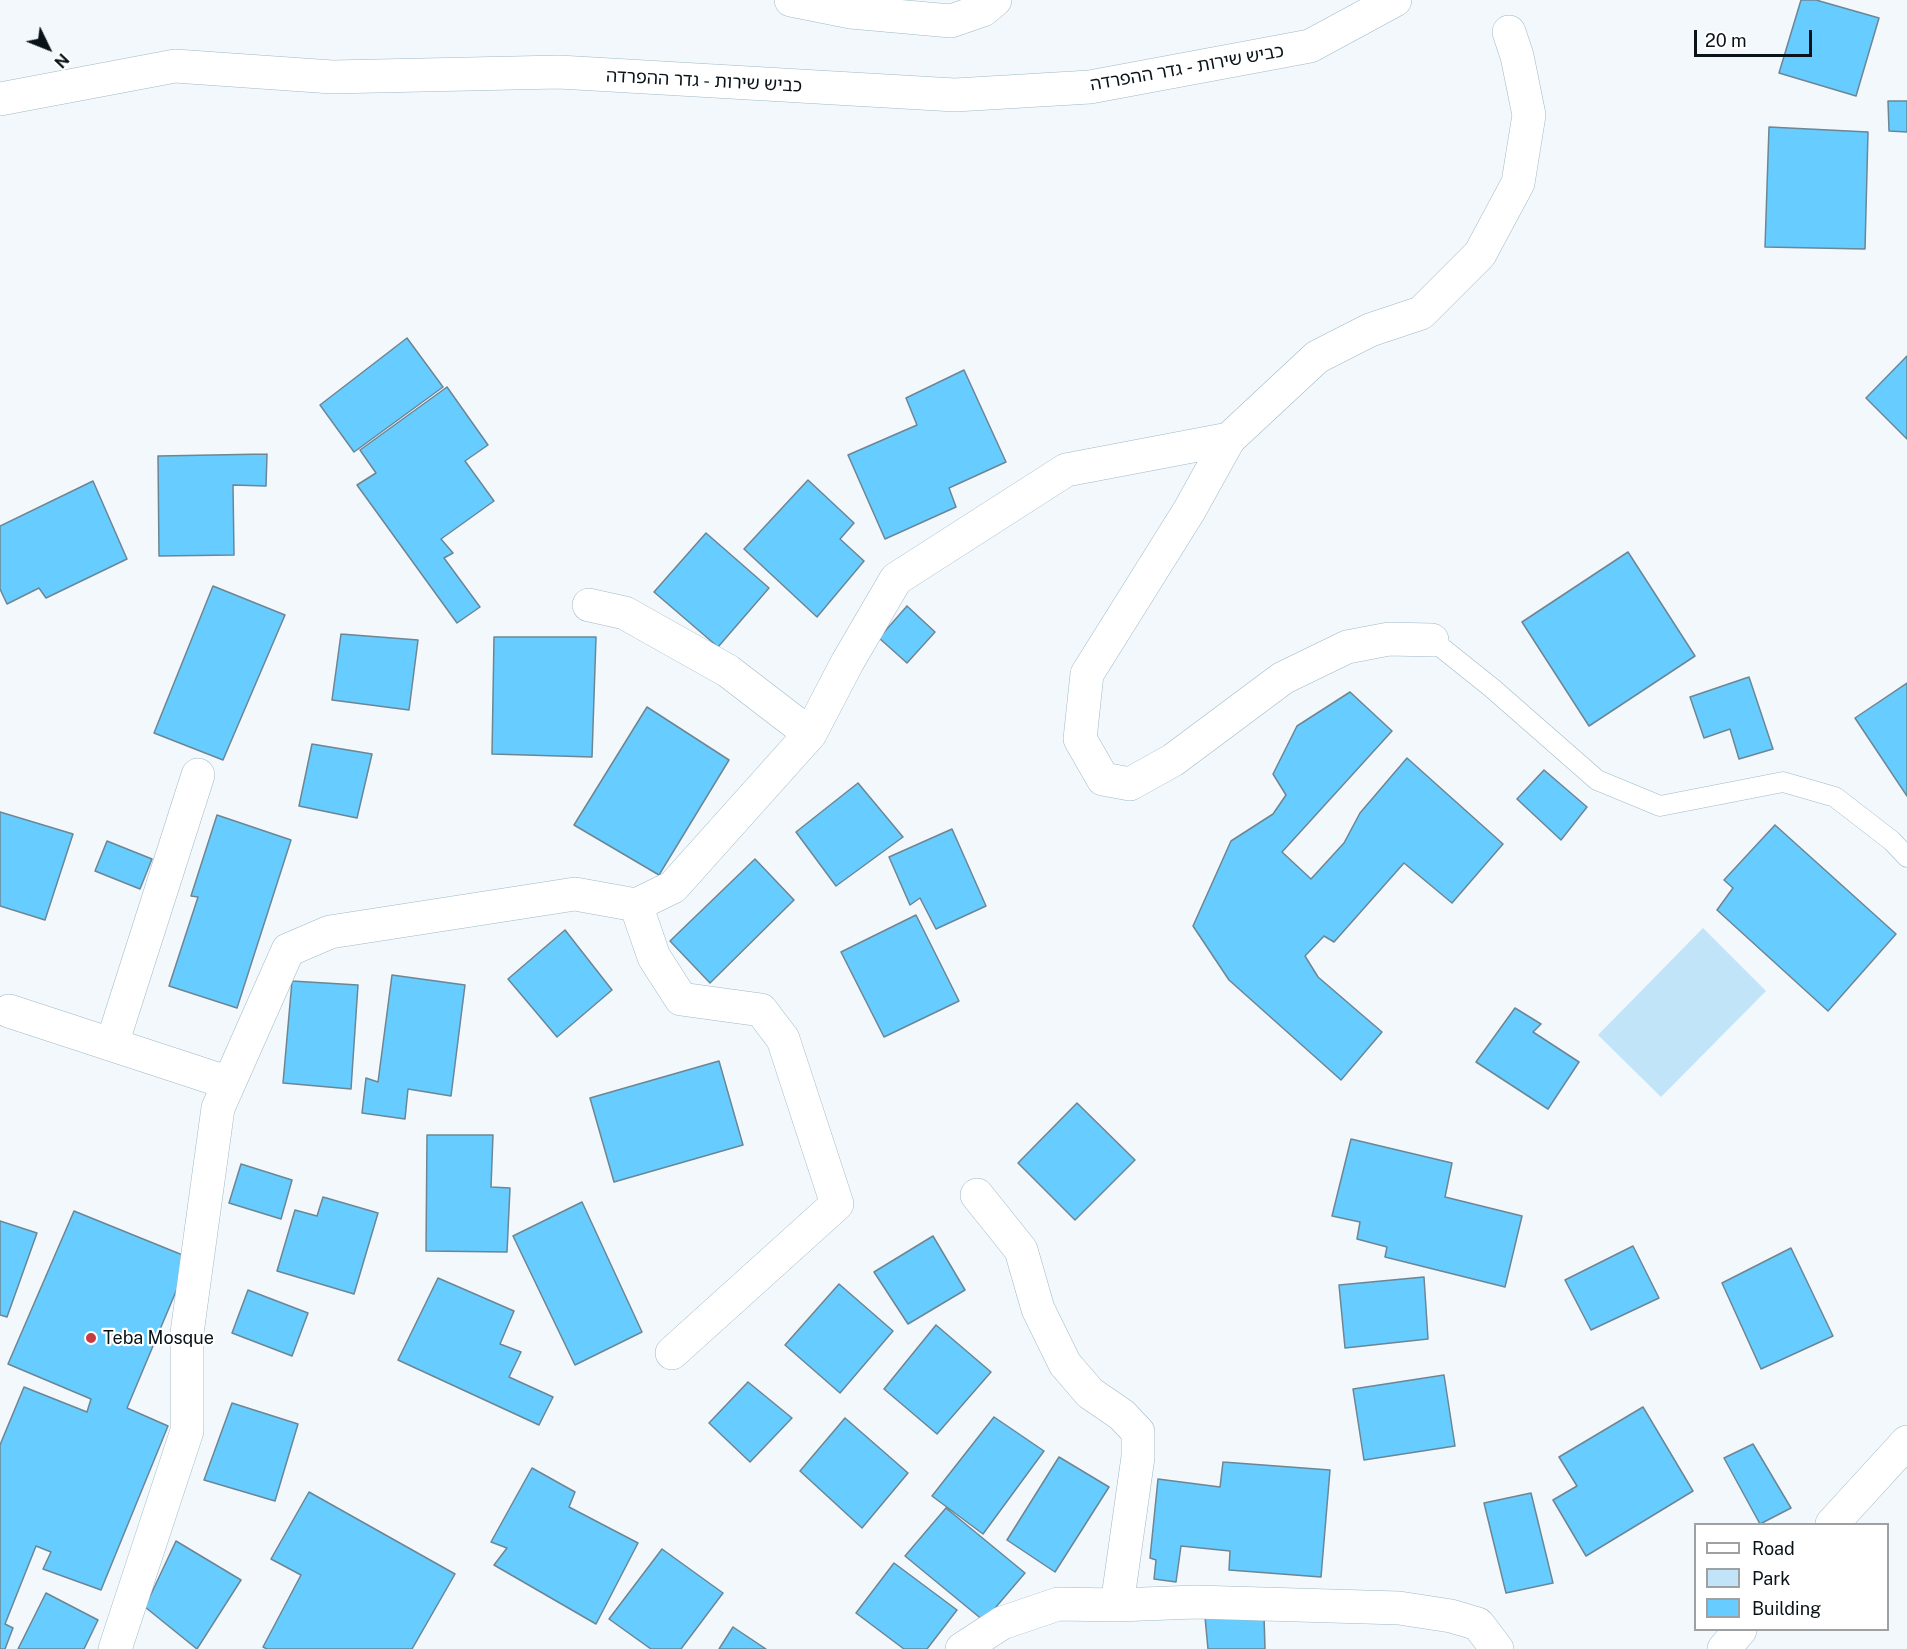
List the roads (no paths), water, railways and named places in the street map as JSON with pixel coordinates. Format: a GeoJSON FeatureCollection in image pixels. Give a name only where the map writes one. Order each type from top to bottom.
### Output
{"type":"FeatureCollection","features":[{"type":"Feature","properties":{"kind":"street"},"geometry":{"type":"LineString","coordinates":[[791,0],[851,12],[951,21],[983,10],[995,0]]}},
{"type":"Feature","properties":{"kind":"street","name":"כביש שירות - גדר ההפרדה"},"geometry":{"type":"LineString","coordinates":[[0,99],[175,66],[332,77],[559,72],[955,95],[1090,87],[1310,46],[1395,0]]}},
{"type":"Feature","properties":{"kind":"street"},"geometry":{"type":"LineString","coordinates":[[1432,640],[1389,639],[1347,647],[1283,678],[1173,760],[1130,784],[1103,778],[1080,739],[1087,674],[1189,511],[1229,439],[1317,357],[1370,330],[1421,313],[1480,254],[1518,183],[1529,115],[1517,57],[1509,32]]}},
{"type":"Feature","properties":{"kind":"street"},"geometry":{"type":"LineString","coordinates":[[115,1649],[187,1431],[187,1333],[218,1108],[288,950],[330,932],[575,894],[636,905],[673,887],[810,734],[847,663],[896,579],[1066,470],[1229,439]]}},
{"type":"Feature","properties":{"kind":"street"},"geometry":{"type":"LineString","coordinates":[[589,605],[625,614],[728,671],[810,734]]}},
{"type":"Feature","properties":{"kind":"street"},"geometry":{"type":"LineString","coordinates":[[112,1044],[198,775]]}},
{"type":"Feature","properties":{"kind":"street"},"geometry":{"type":"LineString","coordinates":[[636,905],[654,957],[681,999],[761,1010],[783,1039],[837,1204],[672,1353]]}},
{"type":"Feature","properties":{"kind":"street"},"geometry":{"type":"LineString","coordinates":[[9,1011],[229,1083]]}},
{"type":"Feature","properties":{"kind":"street"},"geometry":{"type":"LineString","coordinates":[[976,1195],[1021,1250],[1038,1309],[1065,1364],[1090,1393],[1122,1415],[1138,1432],[1138,1457],[1117,1605]]}},
{"type":"Feature","properties":{"kind":"street"},"geometry":{"type":"LineString","coordinates":[[1833,1523],[1907,1442]]}},
{"type":"Feature","properties":{"kind":"street"},"geometry":{"type":"LineString","coordinates":[[962,1649],[1002,1623],[1058,1604],[1117,1605],[1196,1602],[1399,1608],[1451,1616],[1478,1624],[1497,1649]]}},
{"type":"Feature","properties":{"kind":"street"},"geometry":{"type":"LineString","coordinates":[[1724,1649],[1738,1631]]}},
{"type":"Feature","properties":{"kind":"lane"},"geometry":{"type":"LineString","coordinates":[[1432,640],[1492,688],[1597,780],[1660,806],[1783,782],[1834,797],[1892,841],[1907,857]]}},
{"type":"Feature","properties":{"kind":"place","name":"Teba Mosque"},"geometry":{"type":"Point","coordinates":[91,1338]}}]}
